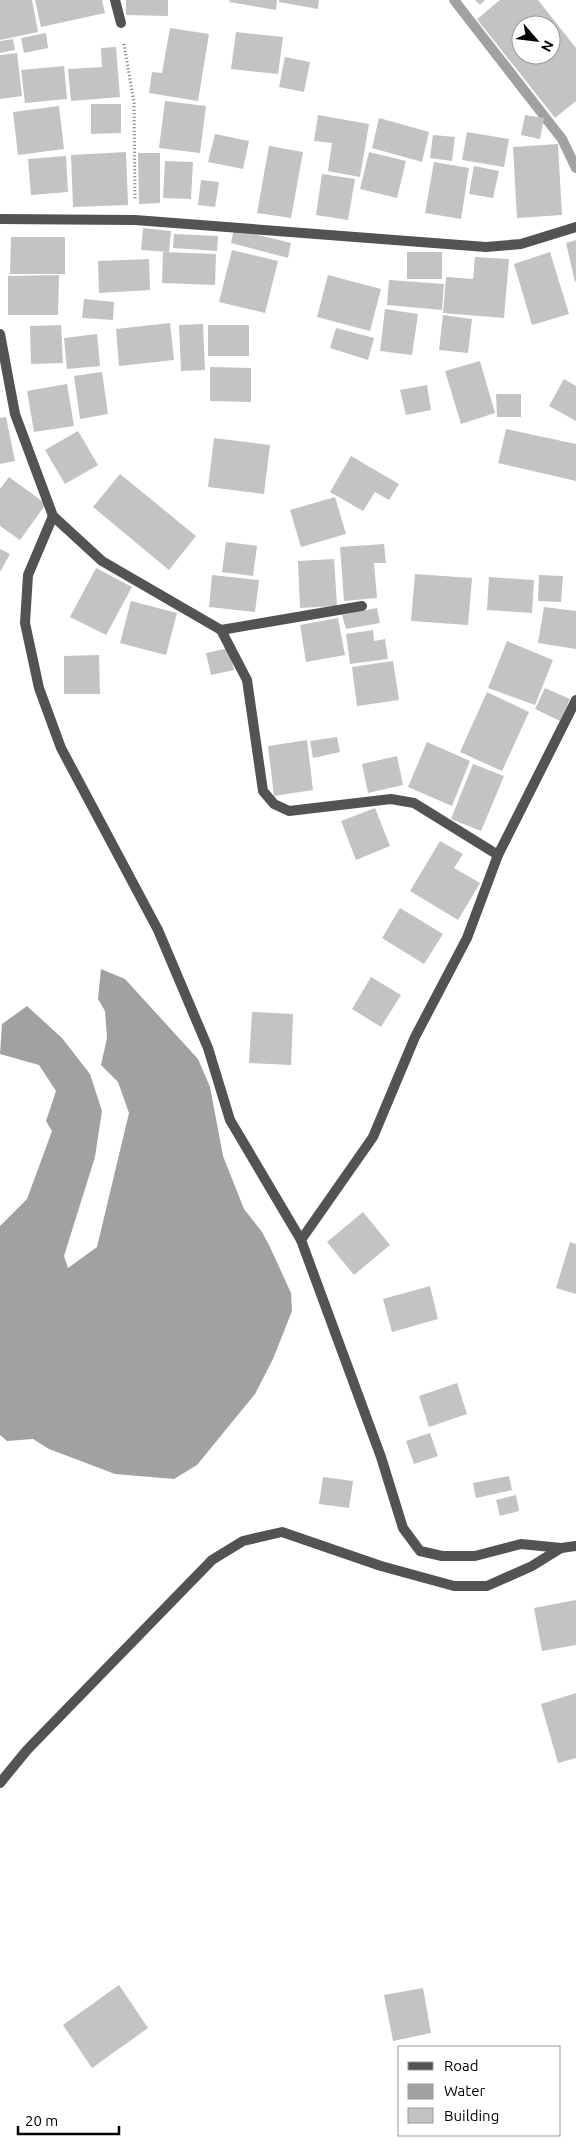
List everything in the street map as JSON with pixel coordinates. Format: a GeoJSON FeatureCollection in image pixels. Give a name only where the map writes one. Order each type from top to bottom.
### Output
{"type":"FeatureCollection","features":[{"type":"Feature","properties":{"kind":"street"},"geometry":{"type":"LineString","coordinates":[[115,0],[121,23]]}},
{"type":"Feature","properties":{"kind":"street"},"geometry":{"type":"LineString","coordinates":[[0,219],[135,220],[486,247],[521,244],[576,227]]}},
{"type":"Feature","properties":{"kind":"street"},"geometry":{"type":"LineString","coordinates":[[0,334],[15,414],[53,516],[102,560],[221,630],[247,680],[262,791],[274,804],[288,810],[391,799],[414,803],[498,855]]}},
{"type":"Feature","properties":{"kind":"street"},"geometry":{"type":"LineString","coordinates":[[53,516],[28,575],[25,624],[39,688],[61,748],[158,930],[208,1048],[230,1120],[301,1240],[381,1457],[403,1528],[420,1551],[442,1556],[475,1556],[521,1544],[561,1548],[576,1546]]}},
{"type":"Feature","properties":{"kind":"street"},"geometry":{"type":"LineString","coordinates":[[221,630],[362,606]]}},
{"type":"Feature","properties":{"kind":"street"},"geometry":{"type":"LineString","coordinates":[[301,1240],[373,1137],[415,1037],[466,938],[498,855],[576,700]]}},
{"type":"Feature","properties":{"kind":"street"},"geometry":{"type":"LineString","coordinates":[[0,1783],[27,1750],[212,1560],[243,1541],[282,1532],[381,1566],[454,1586],[487,1586],[532,1566],[561,1548]]}},
{"type":"Feature","properties":{"kind":"path"},"geometry":{"type":"LineString","coordinates":[[121,23],[134,103],[135,220]]}},
{"type":"Feature","properties":{"kind":"water"},"geometry":{"type":"Polygon","coordinates":[[[101,969],[125,979],[198,1059],[210,1087],[223,1156],[244,1209],[262,1232],[291,1293],[292,1311],[273,1359],[255,1394],[197,1465],[174,1479],[115,1474],[49,1449],[33,1439],[7,1441],[0,1435],[0,1226],[27,1199],[52,1131],[46,1121],[56,1091],[39,1065],[0,1054],[2,1024],[27,1006],[62,1038],[90,1074],[102,1111],[95,1157],[64,1256],[68,1268],[97,1247],[129,1113],[118,1082],[101,1065],[107,1038],[105,1011],[98,999],[101,969]]]}},
{"type":"Feature","properties":{"kind":"building"},"geometry":{"type":"Polygon","coordinates":[[[0,0],[32,0],[38,32],[0,40],[0,0]]]}},
{"type":"Feature","properties":{"kind":"building"},"geometry":{"type":"Polygon","coordinates":[[[35,0],[102,0],[105,13],[41,27],[35,0]]]}},
{"type":"Feature","properties":{"kind":"building"},"geometry":{"type":"Polygon","coordinates":[[[126,0],[168,0],[168,16],[126,15],[126,0]]]}},
{"type":"Feature","properties":{"kind":"building"},"geometry":{"type":"Polygon","coordinates":[[[230,0],[277,0],[276,10],[229,2],[230,0]]]}},
{"type":"Feature","properties":{"kind":"building"},"geometry":{"type":"Polygon","coordinates":[[[279,0],[319,0],[318,9],[279,2],[279,0]]]}},
{"type":"Feature","properties":{"kind":"building"},"geometry":{"type":"Polygon","coordinates":[[[475,0],[485,0],[480,5],[475,0]]]}},
{"type":"Feature","properties":{"kind":"building"},"geometry":{"type":"Polygon","coordinates":[[[500,0],[538,0],[550,15],[511,15],[511,62],[477,19],[500,0]]]}},
{"type":"Feature","properties":{"kind":"building"},"geometry":{"type":"Polygon","coordinates":[[[170,28],[209,34],[198,101],[149,93],[152,72],[162,73],[170,28]]]}},
{"type":"Feature","properties":{"kind":"building"},"geometry":{"type":"Polygon","coordinates":[[[561,29],[576,48],[576,101],[555,118],[513,65],[561,65],[561,29]]]}},
{"type":"Feature","properties":{"kind":"building"},"geometry":{"type":"Polygon","coordinates":[[[236,32],[283,37],[278,74],[231,69],[236,32]]]}},
{"type":"Feature","properties":{"kind":"building"},"geometry":{"type":"Polygon","coordinates":[[[46,33],[48,48],[24,53],[21,38],[46,33]]]}},
{"type":"Feature","properties":{"kind":"building"},"geometry":{"type":"Polygon","coordinates":[[[13,39],[15,50],[0,53],[0,41],[13,39]]]}},
{"type":"Feature","properties":{"kind":"building"},"geometry":{"type":"Polygon","coordinates":[[[116,47],[120,97],[71,101],[68,69],[102,67],[101,48],[116,47]]]}},
{"type":"Feature","properties":{"kind":"building"},"geometry":{"type":"Polygon","coordinates":[[[17,53],[22,96],[0,99],[0,55],[17,53]]]}},
{"type":"Feature","properties":{"kind":"building"},"geometry":{"type":"Polygon","coordinates":[[[285,57],[310,62],[304,92],[279,87],[285,57]]]}},
{"type":"Feature","properties":{"kind":"building"},"geometry":{"type":"Polygon","coordinates":[[[64,66],[67,99],[25,103],[21,70],[64,66]]]}},
{"type":"Feature","properties":{"kind":"building"},"geometry":{"type":"Polygon","coordinates":[[[165,101],[206,106],[200,153],[159,148],[165,101]]]}},
{"type":"Feature","properties":{"kind":"building"},"geometry":{"type":"Polygon","coordinates":[[[91,104],[121,104],[121,133],[91,134],[91,104]]]}},
{"type":"Feature","properties":{"kind":"building"},"geometry":{"type":"Polygon","coordinates":[[[59,106],[64,149],[18,155],[13,112],[59,106]]]}},
{"type":"Feature","properties":{"kind":"building"},"geometry":{"type":"Polygon","coordinates":[[[318,115],[369,124],[360,177],[328,171],[332,143],[314,141],[318,115]]]}},
{"type":"Feature","properties":{"kind":"building"},"geometry":{"type":"Polygon","coordinates":[[[525,115],[544,118],[540,139],[521,135],[525,115]]]}},
{"type":"Feature","properties":{"kind":"building"},"geometry":{"type":"Polygon","coordinates":[[[379,118],[429,132],[422,162],[372,148],[379,118]]]}},
{"type":"Feature","properties":{"kind":"building"},"geometry":{"type":"Polygon","coordinates":[[[467,132],[509,139],[504,167],[462,160],[467,132]]]}},
{"type":"Feature","properties":{"kind":"building"},"geometry":{"type":"Polygon","coordinates":[[[215,134],[249,141],[243,169],[208,162],[215,134]]]}},
{"type":"Feature","properties":{"kind":"building"},"geometry":{"type":"Polygon","coordinates":[[[433,135],[455,137],[452,161],[430,158],[433,135]]]}},
{"type":"Feature","properties":{"kind":"building"},"geometry":{"type":"Polygon","coordinates":[[[558,144],[562,215],[517,218],[513,147],[558,144]]]}},
{"type":"Feature","properties":{"kind":"building"},"geometry":{"type":"Polygon","coordinates":[[[269,146],[303,152],[291,218],[257,213],[269,146]]]}},
{"type":"Feature","properties":{"kind":"building"},"geometry":{"type":"Polygon","coordinates":[[[126,152],[128,205],[73,207],[71,155],[126,152]]]}},
{"type":"Feature","properties":{"kind":"building"},"geometry":{"type":"Polygon","coordinates":[[[369,152],[406,161],[397,198],[360,189],[369,152]]]}},
{"type":"Feature","properties":{"kind":"building"},"geometry":{"type":"Polygon","coordinates":[[[138,153],[160,153],[160,203],[139,204],[138,153]]]}},
{"type":"Feature","properties":{"kind":"building"},"geometry":{"type":"Polygon","coordinates":[[[66,156],[68,192],[31,195],[28,159],[66,156]]]}},
{"type":"Feature","properties":{"kind":"building"},"geometry":{"type":"Polygon","coordinates":[[[165,161],[193,162],[191,199],[163,198],[165,161]]]}},
{"type":"Feature","properties":{"kind":"building"},"geometry":{"type":"Polygon","coordinates":[[[434,162],[469,168],[461,219],[425,213],[434,162]]]}},
{"type":"Feature","properties":{"kind":"building"},"geometry":{"type":"Polygon","coordinates":[[[474,166],[499,171],[493,198],[469,194],[474,166]]]}},
{"type":"Feature","properties":{"kind":"building"},"geometry":{"type":"Polygon","coordinates":[[[322,174],[355,179],[348,220],[316,215],[322,174]]]}},
{"type":"Feature","properties":{"kind":"building"},"geometry":{"type":"Polygon","coordinates":[[[201,180],[219,182],[215,207],[198,205],[201,180]]]}},
{"type":"Feature","properties":{"kind":"building"},"geometry":{"type":"Polygon","coordinates":[[[143,228],[171,231],[169,252],[141,250],[143,228]]]}},
{"type":"Feature","properties":{"kind":"building"},"geometry":{"type":"Polygon","coordinates":[[[234,229],[291,243],[288,258],[231,243],[234,229]]]}},
{"type":"Feature","properties":{"kind":"building"},"geometry":{"type":"Polygon","coordinates":[[[174,234],[218,236],[217,251],[173,248],[174,234]]]}},
{"type":"Feature","properties":{"kind":"building"},"geometry":{"type":"Polygon","coordinates":[[[11,237],[65,237],[65,274],[10,274],[11,237]]]}},
{"type":"Feature","properties":{"kind":"building"},"geometry":{"type":"Polygon","coordinates":[[[576,240],[576,281],[575,282],[566,243],[576,240]]]}},
{"type":"Feature","properties":{"kind":"building"},"geometry":{"type":"Polygon","coordinates":[[[232,250],[278,261],[265,313],[219,302],[232,250]]]}},
{"type":"Feature","properties":{"kind":"building"},"geometry":{"type":"Polygon","coordinates":[[[163,252],[216,254],[215,285],[162,283],[163,252]]]}},
{"type":"Feature","properties":{"kind":"building"},"geometry":{"type":"Polygon","coordinates":[[[407,252],[442,252],[442,279],[407,279],[407,252]]]}},
{"type":"Feature","properties":{"kind":"building"},"geometry":{"type":"Polygon","coordinates":[[[550,252],[569,314],[532,325],[514,264],[550,252]]]}},
{"type":"Feature","properties":{"kind":"building"},"geometry":{"type":"Polygon","coordinates":[[[475,257],[509,259],[504,318],[443,313],[446,277],[473,279],[475,257]]]}},
{"type":"Feature","properties":{"kind":"building"},"geometry":{"type":"Polygon","coordinates":[[[149,259],[150,290],[99,293],[98,261],[149,259]]]}},
{"type":"Feature","properties":{"kind":"building"},"geometry":{"type":"Polygon","coordinates":[[[59,275],[58,315],[8,315],[8,276],[59,275]]]}},
{"type":"Feature","properties":{"kind":"building"},"geometry":{"type":"Polygon","coordinates":[[[328,275],[381,289],[370,331],[317,317],[328,275]]]}},
{"type":"Feature","properties":{"kind":"building"},"geometry":{"type":"Polygon","coordinates":[[[389,280],[444,284],[442,310],[387,305],[389,280]]]}},
{"type":"Feature","properties":{"kind":"building"},"geometry":{"type":"Polygon","coordinates":[[[84,299],[114,302],[113,320],[82,318],[84,299]]]}},
{"type":"Feature","properties":{"kind":"building"},"geometry":{"type":"Polygon","coordinates":[[[385,309],[418,314],[412,355],[380,351],[385,309]]]}},
{"type":"Feature","properties":{"kind":"building"},"geometry":{"type":"Polygon","coordinates":[[[443,315],[472,319],[468,353],[439,350],[443,315]]]}},
{"type":"Feature","properties":{"kind":"building"},"geometry":{"type":"Polygon","coordinates":[[[170,323],[174,360],[119,366],[116,329],[170,323]]]}},
{"type":"Feature","properties":{"kind":"building"},"geometry":{"type":"Polygon","coordinates":[[[203,324],[205,370],[181,371],[179,325],[203,324]]]}},
{"type":"Feature","properties":{"kind":"building"},"geometry":{"type":"Polygon","coordinates":[[[61,325],[63,363],[31,364],[30,326],[61,325]]]}},
{"type":"Feature","properties":{"kind":"building"},"geometry":{"type":"Polygon","coordinates":[[[208,325],[249,325],[249,356],[208,356],[208,325]]]}},
{"type":"Feature","properties":{"kind":"building"},"geometry":{"type":"Polygon","coordinates":[[[336,328],[374,338],[368,360],[330,348],[336,328]]]}},
{"type":"Feature","properties":{"kind":"building"},"geometry":{"type":"Polygon","coordinates":[[[97,334],[100,366],[67,369],[64,338],[97,334]]]}},
{"type":"Feature","properties":{"kind":"building"},"geometry":{"type":"Polygon","coordinates":[[[480,361],[495,413],[461,424],[445,371],[480,361]]]}},
{"type":"Feature","properties":{"kind":"building"},"geometry":{"type":"Polygon","coordinates":[[[210,367],[251,368],[251,402],[210,401],[210,367]]]}},
{"type":"Feature","properties":{"kind":"building"},"geometry":{"type":"Polygon","coordinates":[[[102,372],[108,414],[80,419],[74,376],[102,372]]]}},
{"type":"Feature","properties":{"kind":"building"},"geometry":{"type":"Polygon","coordinates":[[[564,379],[576,386],[576,421],[549,406],[564,379]]]}},
{"type":"Feature","properties":{"kind":"building"},"geometry":{"type":"Polygon","coordinates":[[[67,384],[74,426],[34,432],[27,391],[67,384]]]}},
{"type":"Feature","properties":{"kind":"building"},"geometry":{"type":"Polygon","coordinates":[[[427,385],[431,410],[406,415],[400,390],[427,385]]]}},
{"type":"Feature","properties":{"kind":"building"},"geometry":{"type":"Polygon","coordinates":[[[496,394],[521,394],[521,417],[497,417],[496,394]]]}},
{"type":"Feature","properties":{"kind":"building"},"geometry":{"type":"Polygon","coordinates":[[[6,417],[15,461],[0,464],[0,418],[6,417]]]}},
{"type":"Feature","properties":{"kind":"building"},"geometry":{"type":"Polygon","coordinates":[[[506,429],[576,444],[576,481],[498,463],[506,429]]]}},
{"type":"Feature","properties":{"kind":"building"},"geometry":{"type":"Polygon","coordinates":[[[78,431],[98,465],[65,484],[45,450],[78,431]]]}},
{"type":"Feature","properties":{"kind":"building"},"geometry":{"type":"Polygon","coordinates":[[[214,438],[270,445],[264,494],[208,487],[214,438]]]}},
{"type":"Feature","properties":{"kind":"building"},"geometry":{"type":"Polygon","coordinates":[[[351,456],[399,484],[389,500],[375,492],[363,511],[330,492],[351,456]]]}},
{"type":"Feature","properties":{"kind":"building"},"geometry":{"type":"Polygon","coordinates":[[[120,474],[196,536],[169,570],[93,507],[120,474]]]}},
{"type":"Feature","properties":{"kind":"building"},"geometry":{"type":"Polygon","coordinates":[[[9,477],[46,504],[20,540],[0,526],[0,489],[9,477]]]}},
{"type":"Feature","properties":{"kind":"building"},"geometry":{"type":"Polygon","coordinates":[[[335,497],[346,534],[301,547],[290,510],[335,497]]]}},
{"type":"Feature","properties":{"kind":"building"},"geometry":{"type":"Polygon","coordinates":[[[226,542],[257,546],[253,576],[222,572],[226,542]]]}},
{"type":"Feature","properties":{"kind":"building"},"geometry":{"type":"Polygon","coordinates":[[[384,544],[386,563],[374,563],[377,598],[344,601],[340,547],[384,544]]]}},
{"type":"Feature","properties":{"kind":"building"},"geometry":{"type":"Polygon","coordinates":[[[0,549],[10,554],[0,572],[0,549]]]}},
{"type":"Feature","properties":{"kind":"building"},"geometry":{"type":"Polygon","coordinates":[[[334,559],[337,606],[300,608],[298,561],[334,559]]]}},
{"type":"Feature","properties":{"kind":"building"},"geometry":{"type":"Polygon","coordinates":[[[96,568],[132,587],[106,635],[70,617],[96,568]]]}},
{"type":"Feature","properties":{"kind":"building"},"geometry":{"type":"Polygon","coordinates":[[[415,574],[472,578],[468,625],[411,621],[415,574]]]}},
{"type":"Feature","properties":{"kind":"building"},"geometry":{"type":"Polygon","coordinates":[[[212,575],[259,580],[255,612],[209,607],[212,575]]]}},
{"type":"Feature","properties":{"kind":"building"},"geometry":{"type":"Polygon","coordinates":[[[539,575],[563,576],[561,602],[538,601],[539,575]]]}},
{"type":"Feature","properties":{"kind":"building"},"geometry":{"type":"Polygon","coordinates":[[[489,577],[534,580],[532,613],[487,610],[489,577]]]}},
{"type":"Feature","properties":{"kind":"building"},"geometry":{"type":"Polygon","coordinates":[[[131,601],[177,613],[166,655],[120,643],[131,601]]]}},
{"type":"Feature","properties":{"kind":"building"},"geometry":{"type":"Polygon","coordinates":[[[544,607],[576,611],[576,649],[538,643],[544,607]]]}},
{"type":"Feature","properties":{"kind":"building"},"geometry":{"type":"Polygon","coordinates":[[[377,608],[380,623],[346,629],[342,615],[377,608]]]}},
{"type":"Feature","properties":{"kind":"building"},"geometry":{"type":"Polygon","coordinates":[[[338,618],[345,655],[306,662],[300,625],[338,618]]]}},
{"type":"Feature","properties":{"kind":"building"},"geometry":{"type":"Polygon","coordinates":[[[373,630],[374,641],[385,639],[388,659],[350,664],[346,634],[373,630]]]}},
{"type":"Feature","properties":{"kind":"building"},"geometry":{"type":"Polygon","coordinates":[[[507,641],[553,660],[535,705],[488,688],[507,641]]]}},
{"type":"Feature","properties":{"kind":"building"},"geometry":{"type":"Polygon","coordinates":[[[229,648],[234,670],[211,675],[206,653],[229,648]]]}},
{"type":"Feature","properties":{"kind":"building"},"geometry":{"type":"Polygon","coordinates":[[[99,655],[100,694],[64,694],[64,656],[99,655]]]}},
{"type":"Feature","properties":{"kind":"building"},"geometry":{"type":"Polygon","coordinates":[[[393,661],[399,700],[357,706],[352,667],[393,661]]]}},
{"type":"Feature","properties":{"kind":"building"},"geometry":{"type":"Polygon","coordinates":[[[545,688],[570,699],[560,721],[535,709],[545,688]]]}},
{"type":"Feature","properties":{"kind":"building"},"geometry":{"type":"Polygon","coordinates":[[[487,692],[529,712],[502,771],[460,752],[487,692]]]}},
{"type":"Feature","properties":{"kind":"building"},"geometry":{"type":"Polygon","coordinates":[[[337,737],[340,752],[313,758],[310,741],[337,737]]]}},
{"type":"Feature","properties":{"kind":"building"},"geometry":{"type":"Polygon","coordinates":[[[307,740],[313,790],[274,796],[268,746],[307,740]]]}},
{"type":"Feature","properties":{"kind":"building"},"geometry":{"type":"Polygon","coordinates":[[[427,742],[470,761],[452,806],[408,787],[427,742]]]}},
{"type":"Feature","properties":{"kind":"building"},"geometry":{"type":"Polygon","coordinates":[[[397,756],[403,785],[368,793],[362,764],[397,756]]]}},
{"type":"Feature","properties":{"kind":"building"},"geometry":{"type":"Polygon","coordinates":[[[473,764],[504,776],[481,831],[451,819],[473,764]]]}},
{"type":"Feature","properties":{"kind":"building"},"geometry":{"type":"Polygon","coordinates":[[[375,808],[390,846],[356,860],[341,821],[375,808]]]}},
{"type":"Feature","properties":{"kind":"building"},"geometry":{"type":"Polygon","coordinates":[[[440,841],[463,854],[454,868],[480,883],[458,920],[410,891],[440,841]]]}},
{"type":"Feature","properties":{"kind":"building"},"geometry":{"type":"Polygon","coordinates":[[[400,908],[443,934],[424,964],[382,938],[400,908]]]}},
{"type":"Feature","properties":{"kind":"building"},"geometry":{"type":"Polygon","coordinates":[[[371,977],[401,995],[381,1027],[352,1009],[371,977]]]}},
{"type":"Feature","properties":{"kind":"building"},"geometry":{"type":"Polygon","coordinates":[[[252,1012],[293,1014],[291,1065],[249,1063],[252,1012]]]}},
{"type":"Feature","properties":{"kind":"building"},"geometry":{"type":"Polygon","coordinates":[[[363,1212],[390,1245],[354,1275],[327,1242],[363,1212]]]}},
{"type":"Feature","properties":{"kind":"building"},"geometry":{"type":"Polygon","coordinates":[[[570,1242],[576,1244],[576,1294],[556,1288],[570,1242]]]}},
{"type":"Feature","properties":{"kind":"building"},"geometry":{"type":"Polygon","coordinates":[[[430,1286],[438,1319],[392,1332],[383,1299],[430,1286]]]}},
{"type":"Feature","properties":{"kind":"building"},"geometry":{"type":"Polygon","coordinates":[[[457,1383],[467,1414],[429,1427],[419,1396],[457,1383]]]}},
{"type":"Feature","properties":{"kind":"building"},"geometry":{"type":"Polygon","coordinates":[[[430,1433],[438,1456],[414,1464],[406,1441],[430,1433]]]}},
{"type":"Feature","properties":{"kind":"building"},"geometry":{"type":"Polygon","coordinates":[[[509,1476],[512,1490],[476,1498],[473,1483],[509,1476]]]}},
{"type":"Feature","properties":{"kind":"building"},"geometry":{"type":"Polygon","coordinates":[[[323,1477],[353,1481],[349,1508],[319,1504],[323,1477]]]}},
{"type":"Feature","properties":{"kind":"building"},"geometry":{"type":"Polygon","coordinates":[[[516,1495],[519,1511],[500,1516],[496,1500],[516,1495]]]}},
{"type":"Feature","properties":{"kind":"building"},"geometry":{"type":"Polygon","coordinates":[[[576,1600],[576,1645],[542,1651],[534,1608],[576,1600]]]}},
{"type":"Feature","properties":{"kind":"building"},"geometry":{"type":"Polygon","coordinates":[[[576,1693],[576,1758],[558,1763],[541,1704],[576,1693]]]}},
{"type":"Feature","properties":{"kind":"building"},"geometry":{"type":"Polygon","coordinates":[[[119,1985],[148,2028],[92,2068],[63,2025],[119,1985]]]}},
{"type":"Feature","properties":{"kind":"building"},"geometry":{"type":"Polygon","coordinates":[[[423,1988],[431,2033],[393,2041],[384,1995],[423,1988]]]}},
{"type":"Feature","properties":{"kind":"waterway"},"geometry":{"type":"LineString","coordinates":[[454,0],[562,139],[576,168]]}}]}
